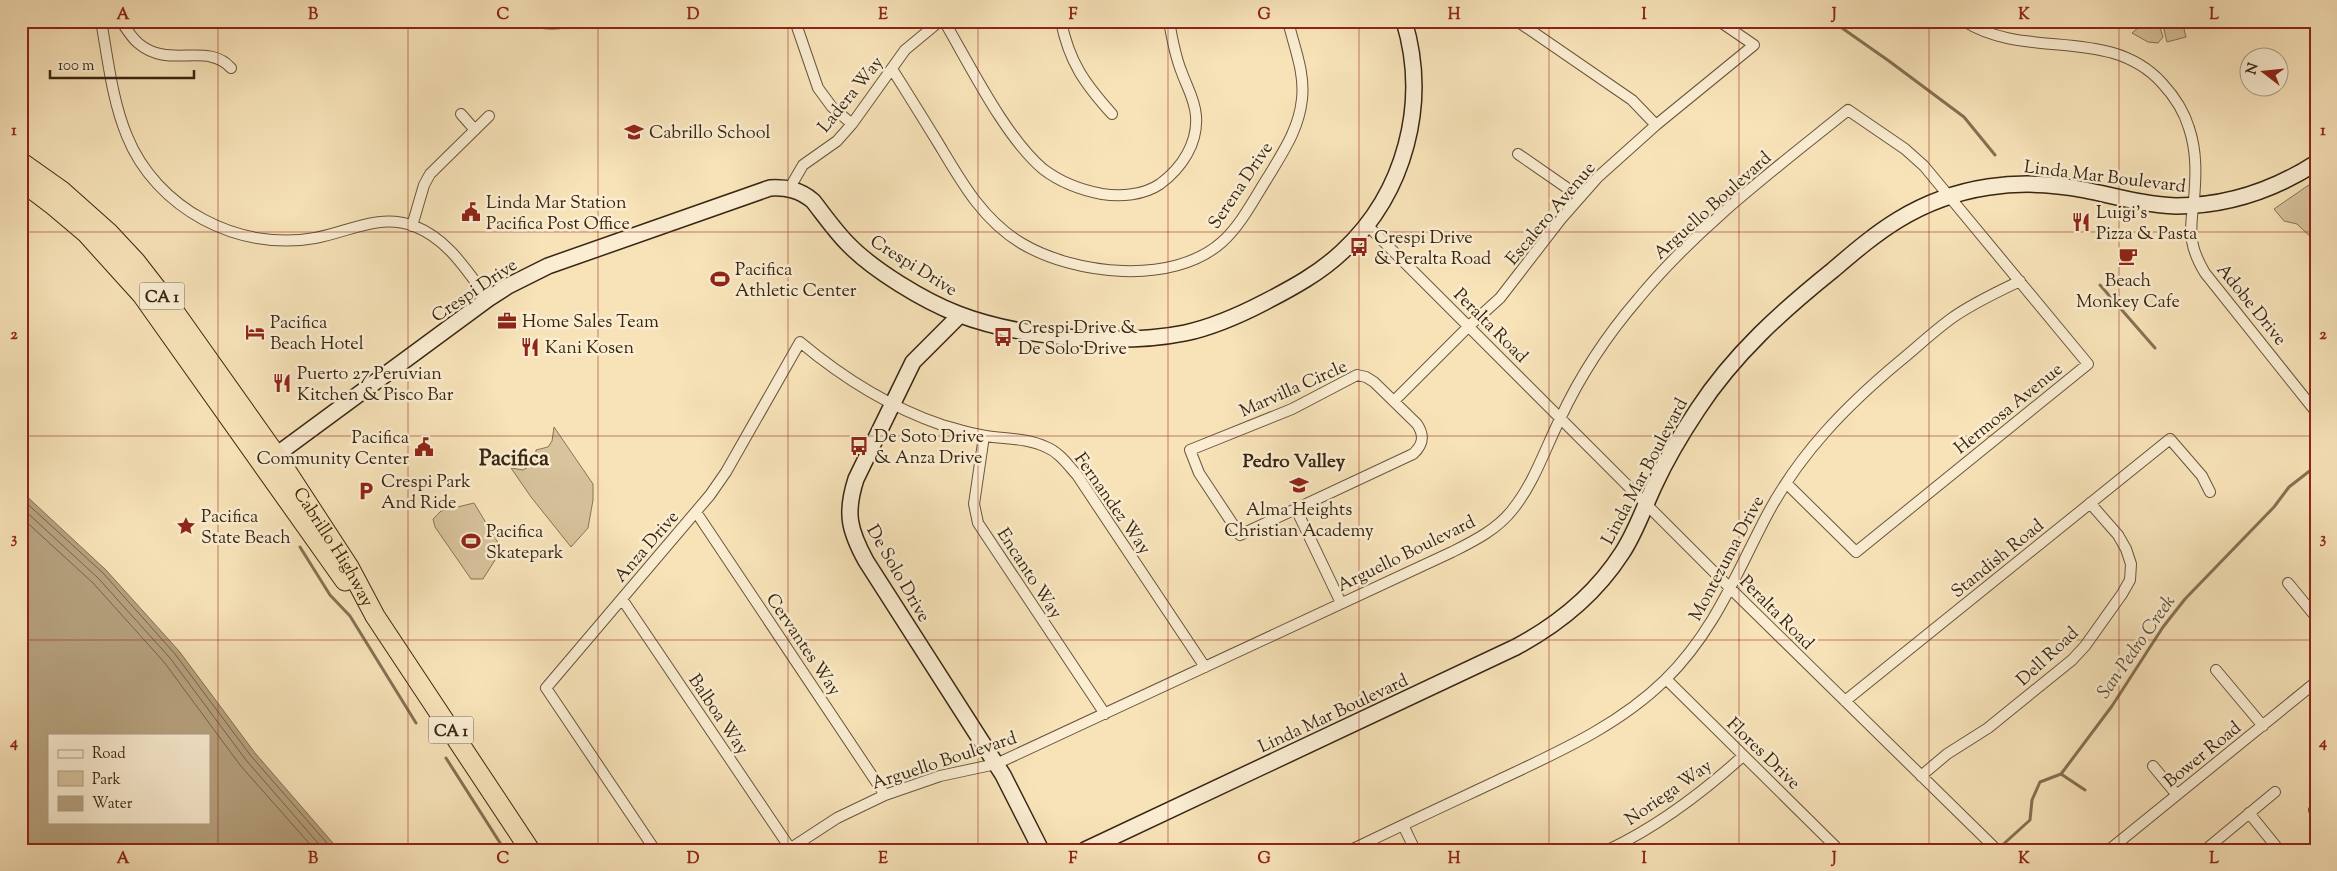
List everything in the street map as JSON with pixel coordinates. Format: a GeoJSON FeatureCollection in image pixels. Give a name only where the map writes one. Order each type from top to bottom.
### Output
{"type":"FeatureCollection","features":[{"type":"Feature","properties":{"kind":"highway","name":"Cabrillo Highway"},"geometry":{"type":"LineString","coordinates":[[21,162],[88,213],[136,262],[174,311],[269,460],[339,575],[375,616],[530,850]]}},
{"type":"Feature","properties":{"kind":"highway","name":"Cabrillo Highway"},"geometry":{"type":"LineString","coordinates":[[21,181],[86,233],[129,279],[269,460]]}},
{"type":"Feature","properties":{"kind":"street"},"geometry":{"type":"LineString","coordinates":[[101,21],[117,102],[127,137],[136,154],[155,181],[187,210],[222,228],[255,238],[269,240],[315,238],[374,222],[386,221],[412,226],[424,231],[445,245],[488,299]]}},
{"type":"Feature","properties":{"kind":"street"},"geometry":{"type":"LineString","coordinates":[[121,21],[137,43],[155,53],[174,57],[218,57],[230,68]]}},
{"type":"Feature","properties":{"kind":"street"},"geometry":{"type":"LineString","coordinates":[[795,21],[818,88],[832,107],[852,124]]}},
{"type":"Feature","properties":{"kind":"street"},"geometry":{"type":"LineString","coordinates":[[942,21],[1002,118],[1032,158],[1043,168],[1068,183],[1094,192],[1121,196],[1148,190],[1160,184],[1178,167],[1192,144],[1195,130],[1194,103],[1176,57],[1169,21]]}},
{"type":"Feature","properties":{"kind":"street","name":"Ladera Way"},"geometry":{"type":"LineString","coordinates":[[789,189],[803,165],[837,141],[852,124],[912,43],[942,21]]}},
{"type":"Feature","properties":{"kind":"street"},"geometry":{"type":"LineString","coordinates":[[1061,21],[1066,43],[1077,71],[1112,114]]}},
{"type":"Feature","properties":{"kind":"street","name":"Serena Drive"},"geometry":{"type":"LineString","coordinates":[[892,69],[975,201],[995,223],[1020,242],[1046,257],[1089,268],[1136,270],[1166,268],[1197,258],[1210,251],[1227,236],[1242,218],[1292,137],[1300,112],[1303,84],[1288,21]]}},
{"type":"Feature","properties":{"kind":"street","name":"Crespi Drive"},"geometry":{"type":"LineString","coordinates":[[269,460],[488,299],[518,280],[556,263],[760,190],[789,189],[806,195],[848,244],[874,266],[929,300],[960,315],[997,326],[1057,336],[1119,338],[1185,333],[1242,313],[1295,286],[1342,253],[1377,212],[1395,178],[1407,142],[1414,103],[1413,65],[1404,21]]}},
{"type":"Feature","properties":{"kind":"street"},"geometry":{"type":"LineString","coordinates":[[1517,21],[1632,100],[1656,125]]}},
{"type":"Feature","properties":{"kind":"street","name":"Escalero Avenue"},"geometry":{"type":"LineString","coordinates":[[1394,401],[1469,326],[1500,298],[1580,197],[1617,159],[1754,46],[1719,21]]}},
{"type":"Feature","properties":{"kind":"street","name":"Adobe Drive"},"geometry":{"type":"LineString","coordinates":[[1964,21],[1984,32],[2001,38],[2104,50],[2119,54],[2144,66],[2156,76],[2176,99],[2189,127],[2196,156],[2190,223],[2196,258],[2205,273],[2316,412]]}},
{"type":"Feature","properties":{"kind":"street","name":"Arguello Boulevard"},"geometry":{"type":"LineString","coordinates":[[789,849],[837,818],[885,795],[940,776],[996,764],[1470,543],[1500,522],[1523,496],[1560,417],[1582,378],[1612,332],[1638,298],[1670,262],[1731,206],[1848,110],[1915,157],[1950,196]]}},
{"type":"Feature","properties":{"kind":"street"},"geometry":{"type":"LineString","coordinates":[[461,114],[475,130]]}},
{"type":"Feature","properties":{"kind":"street"},"geometry":{"type":"LineString","coordinates":[[412,226],[424,184],[430,174],[489,116]]}},
{"type":"Feature","properties":{"kind":"street"},"geometry":{"type":"LineString","coordinates":[[1518,154],[1580,197]]}},
{"type":"Feature","properties":{"kind":"street","name":"Linda Mar Boulevard"},"geometry":{"type":"LineString","coordinates":[[1085,850],[1535,637],[1569,614],[1599,583],[1623,552],[1674,447],[1700,406],[1730,367],[1761,332],[1796,299],[1882,231],[1914,211],[1950,196],[1991,186],[2028,183],[2065,186],[2143,203],[2193,205],[2226,201],[2258,192],[2316,163]]}},
{"type":"Feature","properties":{"kind":"street","name":"Hermosa Avenue"},"geometry":{"type":"LineString","coordinates":[[1786,483],[1856,552],[2088,364],[1950,196]]}},
{"type":"Feature","properties":{"kind":"street","name":"Peralta Road"},"geometry":{"type":"LineString","coordinates":[[1367,225],[1731,589],[1995,848]]}},
{"type":"Feature","properties":{"kind":"street","name":"Montezuma Drive"},"geometry":{"type":"LineString","coordinates":[[1351,850],[1591,735],[1621,717],[1666,680],[1704,634],[1731,589],[1767,514],[1786,483],[1823,432],[1871,385],[1953,317],[1974,304],[2020,281]]}},
{"type":"Feature","properties":{"kind":"street","name":"De Solo Drive"},"geometry":{"type":"LineString","coordinates":[[960,315],[914,362],[856,479],[851,495],[849,517],[853,538],[996,764],[1014,794],[1041,850]]}},
{"type":"Feature","properties":{"kind":"street","name":"Anza Drive"},"geometry":{"type":"LineString","coordinates":[[655,850],[546,688],[696,512],[726,472],[800,342],[841,374],[892,404]]}},
{"type":"Feature","properties":{"kind":"street","name":"Marvilla Circle"},"geometry":{"type":"LineString","coordinates":[[1357,375],[1366,377],[1374,382],[1394,401],[1417,424],[1422,432],[1423,441],[1418,449],[1412,454],[1240,535],[1199,473],[1190,450],[1292,409],[1357,375]]}},
{"type":"Feature","properties":{"kind":"street","name":"Fernandez Way"},"geometry":{"type":"LineString","coordinates":[[892,404],[942,425],[984,436],[1031,441],[1048,447],[1062,458],[1077,475],[1205,667]]}},
{"type":"Feature","properties":{"kind":"street","name":"Encanto Way"},"geometry":{"type":"LineString","coordinates":[[984,436],[974,504],[978,523],[1104,714]]}},
{"type":"Feature","properties":{"kind":"street","name":"Standish Road"},"geometry":{"type":"LineString","coordinates":[[1845,701],[2170,439],[2202,476],[2210,492]]}},
{"type":"Feature","properties":{"kind":"street","name":"Dell Road"},"geometry":{"type":"LineString","coordinates":[[1921,776],[1946,754],[1988,728],[2072,660],[2085,646],[2122,594],[2130,580],[2131,564],[2126,549],[2118,535],[2090,503]]}},
{"type":"Feature","properties":{"kind":"street"},"geometry":{"type":"LineString","coordinates":[[1296,508],[1341,603]]}},
{"type":"Feature","properties":{"kind":"street","name":"Cervantes Way"},"geometry":{"type":"LineString","coordinates":[[696,512],[885,795]]}},
{"type":"Feature","properties":{"kind":"street"},"geometry":{"type":"LineString","coordinates":[[2288,583],[2316,617]]}},
{"type":"Feature","properties":{"kind":"street","name":"Balboa Way"},"geometry":{"type":"LineString","coordinates":[[622,599],[789,849]]}},
{"type":"Feature","properties":{"kind":"street"},"geometry":{"type":"LineString","coordinates":[[2216,670],[2263,726]]}},
{"type":"Feature","properties":{"kind":"street","name":"Flores Drive"},"geometry":{"type":"LineString","coordinates":[[1666,680],[1839,850]]}},
{"type":"Feature","properties":{"kind":"street","name":"Bower Road"},"geometry":{"type":"LineString","coordinates":[[2109,850],[2316,682]]}},
{"type":"Feature","properties":{"kind":"street","name":"Noriega Way"},"geometry":{"type":"LineString","coordinates":[[1608,850],[1681,808],[1743,756]]}},
{"type":"Feature","properties":{"kind":"street"},"geometry":{"type":"LineString","coordinates":[[2153,766],[2177,795]]}},
{"type":"Feature","properties":{"kind":"street"},"geometry":{"type":"LineString","coordinates":[[2204,850],[2275,792]]}},
{"type":"Feature","properties":{"kind":"street"},"geometry":{"type":"LineString","coordinates":[[2249,813],[2279,850]]}},
{"type":"Feature","properties":{"kind":"street"},"geometry":{"type":"LineString","coordinates":[[1403,825],[1415,850]]}},
{"type":"Feature","properties":{"kind":"green space"},"geometry":{"type":"Polygon","coordinates":[[[523,21],[595,21],[568,28],[549,29],[531,26],[523,21]]]}},
{"type":"Feature","properties":{"kind":"green space"},"geometry":{"type":"Polygon","coordinates":[[[2146,21],[2158,21],[2163,37],[2158,43],[2148,42],[2132,33],[2146,21]]]}},
{"type":"Feature","properties":{"kind":"green space"},"geometry":{"type":"Polygon","coordinates":[[[2162,21],[2182,21],[2186,37],[2167,42],[2162,21]]]}},
{"type":"Feature","properties":{"kind":"green space"},"geometry":{"type":"Polygon","coordinates":[[[2316,180],[2316,242],[2297,224],[2284,221],[2274,209],[2316,180]]]}},
{"type":"Feature","properties":{"kind":"green space"},"geometry":{"type":"Polygon","coordinates":[[[554,427],[593,484],[593,500],[588,528],[571,547],[531,497],[511,468],[523,470],[535,463],[536,450],[548,447],[552,441],[554,427]]]}},
{"type":"Feature","properties":{"kind":"green space","name":"Pacifica Skatepark"},"geometry":{"type":"Polygon","coordinates":[[[474,503],[500,546],[495,560],[483,579],[471,579],[435,527],[433,519],[441,511],[474,503]]]}},
{"type":"Feature","properties":{"kind":"water"},"geometry":{"type":"Polygon","coordinates":[[[21,491],[106,570],[179,651],[255,753],[339,850],[21,850],[21,491]]]}},
{"type":"Feature","properties":{"kind":"waterway"},"geometry":{"type":"LineString","coordinates":[[1832,21],[1964,117],[1995,155]]}},
{"type":"Feature","properties":{"kind":"waterway"},"geometry":{"type":"LineString","coordinates":[[2100,285],[2155,348]]}},
{"type":"Feature","properties":{"kind":"waterway","name":"San Pedro Creek"},"geometry":{"type":"LineString","coordinates":[[1998,849],[2030,820],[2032,800],[2040,782],[2061,774],[2112,706],[2163,627],[2185,599],[2274,507],[2289,487],[2316,466]]}},
{"type":"Feature","properties":{"kind":"waterway"},"geometry":{"type":"LineString","coordinates":[[300,547],[330,595],[350,616],[416,723]]}},
{"type":"Feature","properties":{"kind":"waterway"},"geometry":{"type":"LineString","coordinates":[[446,758],[502,846]]}},
{"type":"Feature","properties":{"kind":"waterway"},"geometry":{"type":"LineString","coordinates":[[2061,774],[2085,790]]}},
{"type":"Feature","properties":{"kind":"place","name":"Cabrillo School"},"geometry":{"type":"Point","coordinates":[634,132]}},
{"type":"Feature","properties":{"kind":"place","name":"Linda Mar Station Pacifica Post Office"},"geometry":{"type":"Point","coordinates":[471,212]}},
{"type":"Feature","properties":{"kind":"place","name":"Luigi's Pizza & Pasta"},"geometry":{"type":"Point","coordinates":[2081,222]}},
{"type":"Feature","properties":{"kind":"place","name":"Crespi Drive & Peralta Road"},"geometry":{"type":"Point","coordinates":[1359,247]}},
{"type":"Feature","properties":{"kind":"place","name":"Beach Monkey Cafe"},"geometry":{"type":"Point","coordinates":[2128,256]}},
{"type":"Feature","properties":{"kind":"place","name":"Pacifica Athletic Center"},"geometry":{"type":"Point","coordinates":[720,279]}},
{"type":"Feature","properties":{"kind":"place","name":"Home Sales Team"},"geometry":{"type":"Point","coordinates":[507,321]}},
{"type":"Feature","properties":{"kind":"place","name":"Pacifica Beach Hotel"},"geometry":{"type":"Point","coordinates":[255,332]}},
{"type":"Feature","properties":{"kind":"place","name":"Crespi Drive & De Solo Drive"},"geometry":{"type":"Point","coordinates":[1003,337]}},
{"type":"Feature","properties":{"kind":"place","name":"Kani Kosen"},"geometry":{"type":"Point","coordinates":[530,347]}},
{"type":"Feature","properties":{"kind":"place","name":"Puerto 27 Peruvian Kitchen & Pisco Bar"},"geometry":{"type":"Point","coordinates":[282,383]}},
{"type":"Feature","properties":{"kind":"place","name":"De Soto Drive & Anza Drive"},"geometry":{"type":"Point","coordinates":[859,446]}},
{"type":"Feature","properties":{"kind":"place","name":"Pacifica Community Center"},"geometry":{"type":"Point","coordinates":[424,447]}},
{"type":"Feature","properties":{"kind":"place","name":"Alma Heights Christian Academy"},"geometry":{"type":"Point","coordinates":[1299,485]}},
{"type":"Feature","properties":{"kind":"place","name":"Crespi Park And Ride"},"geometry":{"type":"Point","coordinates":[366,491]}},
{"type":"Feature","properties":{"kind":"place","name":"Pacifica State Beach"},"geometry":{"type":"Point","coordinates":[186,526]}},
{"type":"Feature","properties":{"kind":"place","name":"Pacifica Skatepark"},"geometry":{"type":"Point","coordinates":[471,541]}},
{"type":"Feature","properties":{"kind":"district","name":"Pacifica"},"geometry":{"type":"Point","coordinates":[514,457]}},
{"type":"Feature","properties":{"kind":"district","name":"Pedro Valley"},"geometry":{"type":"Point","coordinates":[1294,460]}}]}
